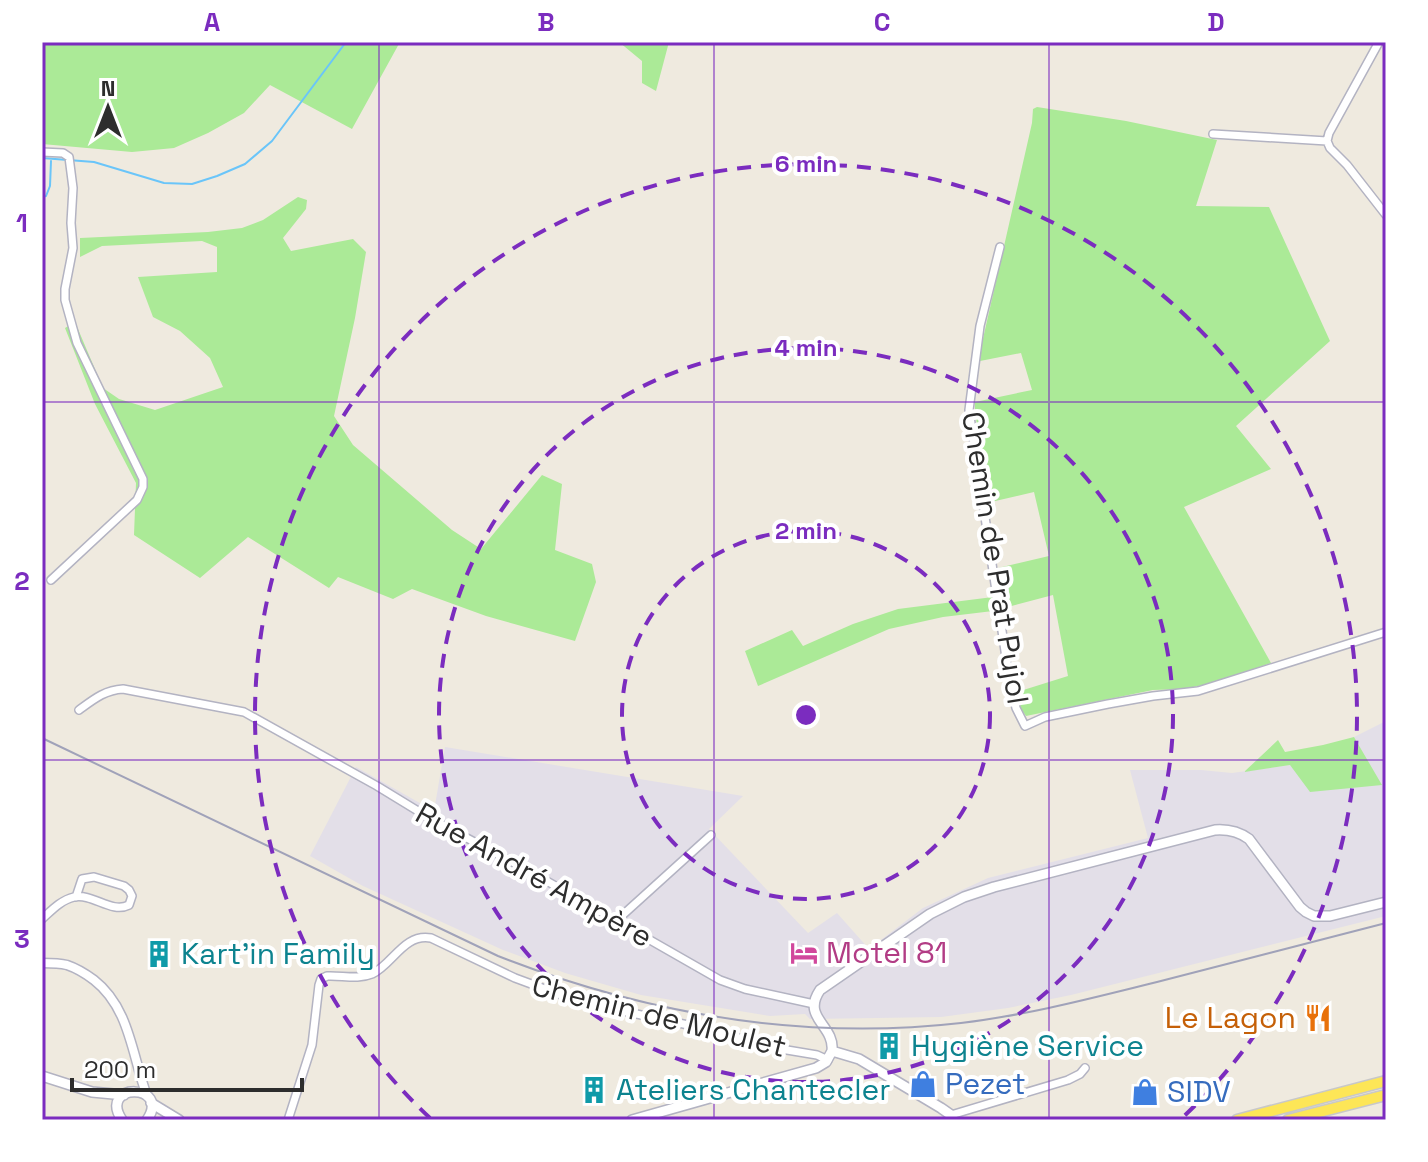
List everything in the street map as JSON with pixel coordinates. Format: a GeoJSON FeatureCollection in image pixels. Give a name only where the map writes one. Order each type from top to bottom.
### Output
{"type":"FeatureCollection","features":[{"type":"Feature","properties":{"kind":"main road"},"geometry":{"type":"LineString","coordinates":[[632,1120],[816,1068],[830,1056],[831,1037],[816,1017],[814,1004],[823,987],[930,914],[964,897],[994,887],[1215,830],[1233,831],[1249,839],[1300,907],[1314,916],[1330,916],[1386,902]]}},
{"type":"Feature","properties":{"kind":"main road"},"geometry":{"type":"LineString","coordinates":[[830,1056],[859,1059],[951,1118]]}},
{"type":"Feature","properties":{"kind":"main road"},"geometry":{"type":"LineString","coordinates":[[42,1076],[92,1092],[139,1091],[178,1120]]}},
{"type":"Feature","properties":{"kind":"main road"},"geometry":{"type":"LineString","coordinates":[[1237,1120],[1386,1081]]}},
{"type":"Feature","properties":{"kind":"main road"},"geometry":{"type":"LineString","coordinates":[[92,1092],[120,1116]]}},
{"type":"Feature","properties":{"kind":"main road"},"geometry":{"type":"LineString","coordinates":[[120,1116],[118,1103],[127,1093]]}},
{"type":"Feature","properties":{"kind":"main road"},"geometry":{"type":"LineString","coordinates":[[1288,1120],[1386,1095]]}},
{"type":"Feature","properties":{"kind":"main road"},"geometry":{"type":"LineString","coordinates":[[147,1120],[151,1114],[149,1100]]}},
{"type":"Feature","properties":{"kind":"main road"},"geometry":{"type":"LineString","coordinates":[[167,1120],[178,1120]]}},
{"type":"Feature","properties":{"kind":"street"},"geometry":{"type":"LineString","coordinates":[[1379,42],[1327,141],[1386,215]]}},
{"type":"Feature","properties":{"kind":"street"},"geometry":{"type":"LineString","coordinates":[[1213,134],[1327,141]]}},
{"type":"Feature","properties":{"kind":"street"},"geometry":{"type":"LineString","coordinates":[[42,152],[63,153],[70,161],[73,248],[65,300],[77,343],[141,471],[143,487],[137,500],[51,580]]}},
{"type":"Feature","properties":{"kind":"street","name":"Chemin de Prat Pujol"},"geometry":{"type":"LineString","coordinates":[[1000,247],[980,326],[969,410],[1008,671],[1016,708],[1025,726],[1045,717],[1108,704],[1198,691],[1386,632]]}},
{"type":"Feature","properties":{"kind":"street","name":"Rue André Ampère"},"geometry":{"type":"LineString","coordinates":[[79,710],[96,697],[111,690],[123,689],[244,712],[708,974],[731,985],[814,1004]]}},
{"type":"Feature","properties":{"kind":"street"},"geometry":{"type":"LineString","coordinates":[[616,921],[711,835]]}},
{"type":"Feature","properties":{"kind":"street"},"geometry":{"type":"LineString","coordinates":[[42,919],[60,904],[76,897],[120,908],[129,905],[132,896],[124,886],[90,876],[82,879],[76,897]]}},
{"type":"Feature","properties":{"kind":"street","name":"Chemin de Moulet"},"geometry":{"type":"LineString","coordinates":[[288,1120],[312,1045],[321,979],[327,976],[370,975],[409,943],[422,937],[431,938],[515,978],[580,1002],[707,1029],[761,1045],[830,1056]]}},
{"type":"Feature","properties":{"kind":"street"},"geometry":{"type":"LineString","coordinates":[[42,963],[67,965],[105,988],[127,1024],[149,1100]]}},
{"type":"Feature","properties":{"kind":"street"},"geometry":{"type":"LineString","coordinates":[[951,1118],[1068,1080],[1085,1068]]}},
{"type":"Feature","properties":{"kind":"street"},"geometry":{"type":"LineString","coordinates":[[127,1093],[138,1070]]}},
{"type":"Feature","properties":{"kind":"shaded area"},"geometry":{"type":"Polygon","coordinates":[[[1386,721],[1386,916],[1071,995],[941,1017],[810,1019],[805,1014],[770,1016],[641,995],[565,973],[503,950],[363,886],[310,856],[356,767],[434,811],[445,747],[743,796],[709,829],[808,933],[837,913],[869,949],[923,908],[988,878],[1148,838],[1130,770],[1232,773],[1290,765],[1381,785],[1354,737],[1386,721]]]}},
{"type":"Feature","properties":{"kind":"green space"},"geometry":{"type":"Polygon","coordinates":[[[42,42],[400,42],[352,129],[270,85],[244,113],[208,133],[174,148],[132,152],[42,144],[42,42]]]}},
{"type":"Feature","properties":{"kind":"green space"},"geometry":{"type":"Polygon","coordinates":[[[619,42],[669,42],[656,91],[642,83],[642,61],[619,42]]]}},
{"type":"Feature","properties":{"kind":"green space"},"geometry":{"type":"Polygon","coordinates":[[[1037,107],[1217,140],[1196,206],[1269,207],[1330,341],[1236,426],[1271,469],[1184,507],[1271,663],[1213,683],[1183,689],[1153,690],[1026,716],[1017,692],[1068,676],[1053,595],[993,611],[943,617],[889,629],[758,686],[745,651],[792,630],[803,646],[898,609],[993,597],[1003,594],[998,568],[1049,556],[1034,492],[991,502],[975,413],[975,402],[1032,390],[1021,353],[980,361],[1033,109],[1037,107]]]}},
{"type":"Feature","properties":{"kind":"green space"},"geometry":{"type":"Polygon","coordinates":[[[298,197],[307,200],[306,209],[283,238],[291,251],[353,239],[366,252],[334,416],[353,445],[452,530],[481,549],[542,475],[562,484],[555,550],[592,564],[596,582],[575,641],[486,616],[412,589],[393,599],[338,577],[329,588],[248,537],[200,578],[134,535],[136,483],[95,404],[65,328],[75,322],[103,388],[119,399],[155,410],[223,387],[210,358],[180,331],[153,317],[138,277],[217,272],[217,247],[202,241],[102,246],[80,257],[80,238],[242,228],[263,220],[298,197]]]}},
{"type":"Feature","properties":{"kind":"green space"},"geometry":{"type":"Polygon","coordinates":[[[1354,737],[1382,785],[1310,792],[1290,765],[1244,772],[1278,740],[1285,752],[1354,737]]]}},
{"type":"Feature","properties":{"kind":"waterway"},"geometry":{"type":"LineString","coordinates":[[42,158],[94,162],[164,183],[192,184],[217,176],[245,164],[272,141],[346,42]]}},
{"type":"Feature","properties":{"kind":"waterway"},"geometry":{"type":"LineString","coordinates":[[42,197],[46,196],[50,186],[51,161]]}},
{"type":"Feature","properties":{"kind":"railway"},"geometry":{"type":"LineString","coordinates":[[42,738],[498,956],[611,993],[726,1018],[843,1028],[902,1028],[986,1020],[1108,994],[1386,923]]}},
{"type":"Feature","properties":{"kind":"place","name":"Motel 81"},"geometry":{"type":"Point","coordinates":[804,953]}},
{"type":"Feature","properties":{"kind":"place","name":"Kart'in Family"},"geometry":{"type":"Point","coordinates":[159,954]}},
{"type":"Feature","properties":{"kind":"place","name":"Le Lagon"},"geometry":{"type":"Point","coordinates":[1318,1018]}},
{"type":"Feature","properties":{"kind":"place","name":"Hygiène Service"},"geometry":{"type":"Point","coordinates":[889,1046]}},
{"type":"Feature","properties":{"kind":"place","name":"Pezet"},"geometry":{"type":"Point","coordinates":[923,1084]}},
{"type":"Feature","properties":{"kind":"place","name":"Ateliers Chantecler"},"geometry":{"type":"Point","coordinates":[594,1090]}},
{"type":"Feature","properties":{"kind":"place","name":"SIDV"},"geometry":{"type":"Point","coordinates":[1145,1092]}}]}
